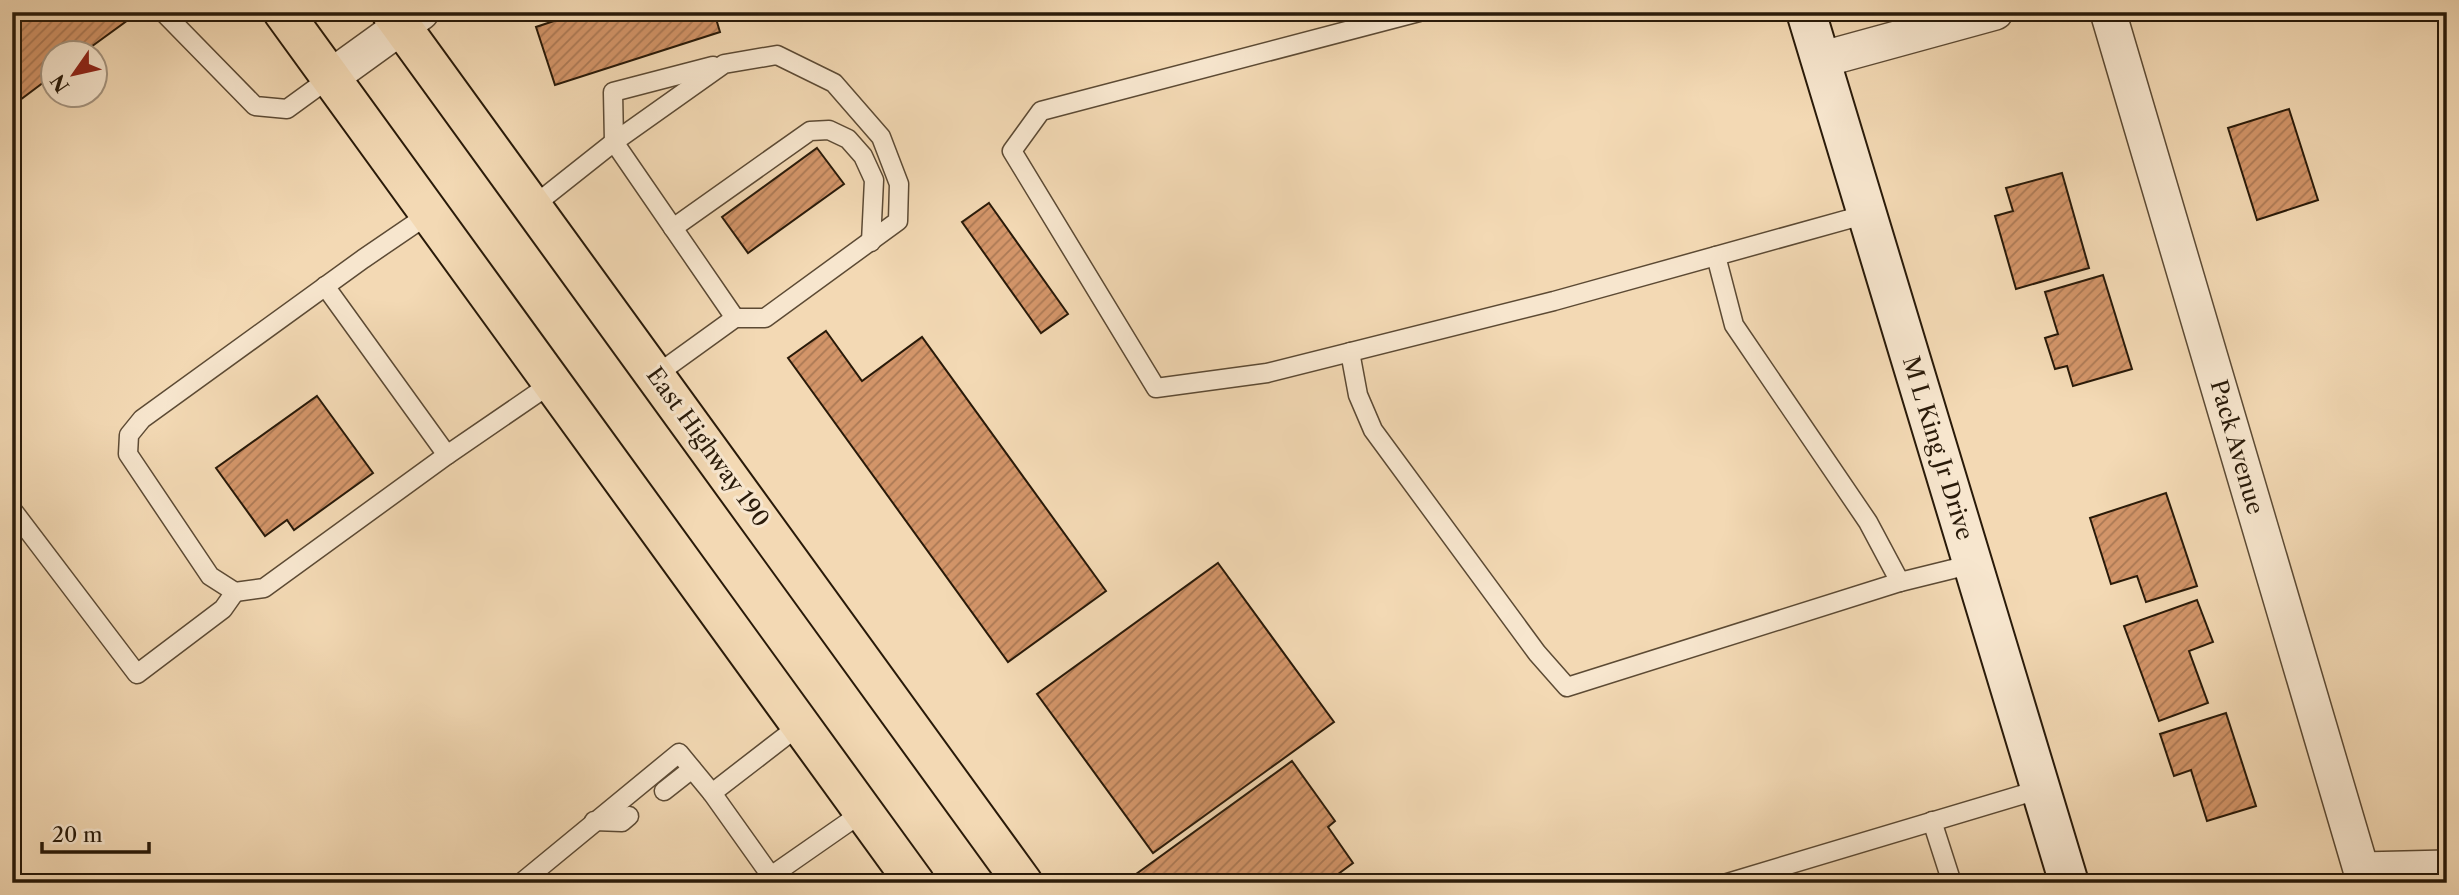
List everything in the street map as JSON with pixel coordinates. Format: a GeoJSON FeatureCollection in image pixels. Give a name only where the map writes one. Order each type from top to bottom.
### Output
{"type":"FeatureCollection","features":[{"type":"Feature","properties":{"kind":"main road"},"geometry":{"type":"LineString","coordinates":[[283,12],[915,883]]}},
{"type":"Feature","properties":{"kind":"main road","name":"East Highway 190"},"geometry":{"type":"LineString","coordinates":[[404,17],[531,207],[656,375],[1023,883]]}},
{"type":"Feature","properties":{"kind":"street","name":"M L King Jr Drive"},"geometry":{"type":"LineString","coordinates":[[1806,12],[2069,883]]}},
{"type":"Feature","properties":{"kind":"street"},"geometry":{"type":"LineString","coordinates":[[1820,60],[1995,12]]}},
{"type":"Feature","properties":{"kind":"street","name":"Pack Avenue"},"geometry":{"type":"LineString","coordinates":[[2108,12],[2364,877]]}},
{"type":"Feature","properties":{"kind":"street"},"geometry":{"type":"LineString","coordinates":[[331,77],[404,17]]}},
{"type":"Feature","properties":{"kind":"street"},"geometry":{"type":"LineString","coordinates":[[2364,877],[2447,867]]}},
{"type":"Feature","properties":{"kind":"lane"},"geometry":{"type":"LineString","coordinates":[[163,12],[255,106],[287,109],[331,77]]}},
{"type":"Feature","properties":{"kind":"lane"},"geometry":{"type":"LineString","coordinates":[[1419,12],[1041,111],[1012,151],[1156,388],[1267,373],[1554,301],[1867,214]]}},
{"type":"Feature","properties":{"kind":"lane"},"geometry":{"type":"LineString","coordinates":[[656,375],[735,318],[765,318],[898,221],[899,184],[881,137],[834,83],[776,55],[724,64],[613,92],[614,142],[735,318]]}},
{"type":"Feature","properties":{"kind":"lane"},"geometry":{"type":"LineString","coordinates":[[531,207],[614,142],[724,64]]}},
{"type":"Feature","properties":{"kind":"lane"},"geometry":{"type":"LineString","coordinates":[[673,228],[810,131],[828,130],[848,139],[863,156],[874,180],[871,242]]}},
{"type":"Feature","properties":{"kind":"lane"},"geometry":{"type":"LineString","coordinates":[[429,214],[142,419],[129,435],[128,454],[210,576],[234,592],[264,588],[447,455],[552,383]]}},
{"type":"Feature","properties":{"kind":"lane"},"geometry":{"type":"LineString","coordinates":[[1716,256],[1734,325],[1868,522],[1900,582]]}},
{"type":"Feature","properties":{"kind":"lane"},"geometry":{"type":"LineString","coordinates":[[325,286],[447,455]]}},
{"type":"Feature","properties":{"kind":"lane"},"geometry":{"type":"LineString","coordinates":[[1350,352],[1358,396],[1373,430],[1537,653],[1567,687],[1900,582],[1973,564]]}},
{"type":"Feature","properties":{"kind":"lane"},"geometry":{"type":"LineString","coordinates":[[14,512],[137,674],[223,608],[234,592]]}},
{"type":"Feature","properties":{"kind":"lane"},"geometry":{"type":"LineString","coordinates":[[712,793],[800,725]]}},
{"type":"Feature","properties":{"kind":"lane"},"geometry":{"type":"LineString","coordinates":[[521,883],[679,753],[712,793],[766,879],[863,812]]}},
{"type":"Feature","properties":{"kind":"lane"},"geometry":{"type":"LineString","coordinates":[[664,791],[692,769]]}},
{"type":"Feature","properties":{"kind":"lane"},"geometry":{"type":"LineString","coordinates":[[1727,883],[2041,789]]}},
{"type":"Feature","properties":{"kind":"lane"},"geometry":{"type":"LineString","coordinates":[[594,821],[622,822],[629,816]]}},
{"type":"Feature","properties":{"kind":"lane"},"geometry":{"type":"LineString","coordinates":[[1932,821],[1952,883]]}},
{"type":"Feature","properties":{"kind":"building"},"geometry":{"type":"Polygon","coordinates":[[[12,12],[122,12],[128,20],[103,38],[38,38],[38,86],[12,106],[12,12]]]}},
{"type":"Feature","properties":{"kind":"building"},"geometry":{"type":"Polygon","coordinates":[[[581,12],[714,12],[720,32],[555,85],[536,27],[581,12]]]}},
{"type":"Feature","properties":{"kind":"building"},"geometry":{"type":"Polygon","coordinates":[[[2289,109],[2318,200],[2257,220],[2228,128],[2289,109]]]}},
{"type":"Feature","properties":{"kind":"building"},"geometry":{"type":"Polygon","coordinates":[[[817,148],[844,184],[748,253],[722,217],[817,148]]]}},
{"type":"Feature","properties":{"kind":"building"},"geometry":{"type":"Polygon","coordinates":[[[2062,173],[2089,268],[2016,289],[1995,216],[2013,211],[2006,188],[2062,173]]]}},
{"type":"Feature","properties":{"kind":"building"},"geometry":{"type":"Polygon","coordinates":[[[989,203],[1068,314],[1041,333],[962,222],[989,203]]]}},
{"type":"Feature","properties":{"kind":"building"},"geometry":{"type":"Polygon","coordinates":[[[2103,275],[2132,369],[2073,386],[2067,366],[2055,369],[2045,338],[2058,334],[2045,292],[2103,275]]]}},
{"type":"Feature","properties":{"kind":"building"},"geometry":{"type":"Polygon","coordinates":[[[826,331],[862,381],[922,337],[1106,591],[1008,662],[788,358],[826,331]]]}},
{"type":"Feature","properties":{"kind":"building"},"geometry":{"type":"Polygon","coordinates":[[[317,396],[373,473],[294,530],[287,520],[265,536],[216,468],[317,396]]]}},
{"type":"Feature","properties":{"kind":"building"},"geometry":{"type":"Polygon","coordinates":[[[2166,493],[2197,586],[2146,602],[2137,576],[2111,584],[2090,518],[2166,493]]]}},
{"type":"Feature","properties":{"kind":"building"},"geometry":{"type":"Polygon","coordinates":[[[1218,563],[1334,722],[1153,853],[1037,694],[1218,563]]]}},
{"type":"Feature","properties":{"kind":"building"},"geometry":{"type":"Polygon","coordinates":[[[2197,600],[2213,642],[2189,651],[2208,703],[2159,721],[2124,626],[2197,600]]]}},
{"type":"Feature","properties":{"kind":"building"},"geometry":{"type":"Polygon","coordinates":[[[2226,713],[2256,806],[2207,821],[2191,770],[2174,776],[2160,734],[2226,713]]]}},
{"type":"Feature","properties":{"kind":"building"},"geometry":{"type":"Polygon","coordinates":[[[1292,761],[1335,821],[1328,827],[1353,863],[1326,883],[1245,883],[1239,875],[1229,883],[1136,883],[1132,877],[1292,761]]]}}]}
